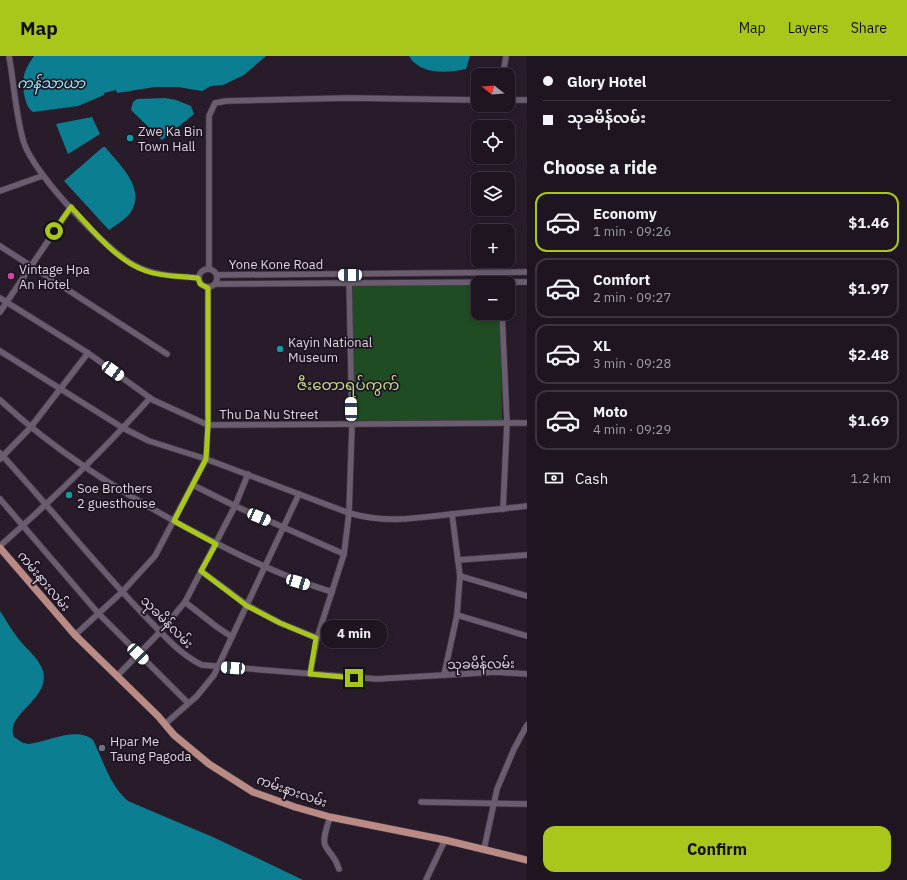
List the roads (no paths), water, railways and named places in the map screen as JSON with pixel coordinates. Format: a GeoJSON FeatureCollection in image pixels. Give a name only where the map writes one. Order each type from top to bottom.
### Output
{"type":"FeatureCollection","features":[{"type":"Feature","properties":{"kind":"main road","name":"ကမ်းနားလမ်း"},"geometry":{"type":"LineString","coordinates":[[0,547],[75,635],[165,724],[174,735],[209,764],[253,792],[295,807],[330,817],[445,840],[527,860]]}},
{"type":"Feature","properties":{"kind":"street"},"geometry":{"type":"LineString","coordinates":[[9,56],[23,140],[27,152],[42,176],[115,252],[136,267],[158,274],[198,278]]}},
{"type":"Feature","properties":{"kind":"street"},"geometry":{"type":"LineString","coordinates":[[504,68],[506,56]]}},
{"type":"Feature","properties":{"kind":"street"},"geometry":{"type":"LineString","coordinates":[[210,269],[209,116],[215,103],[226,101],[348,98],[471,100]]}},
{"type":"Feature","properties":{"kind":"street"},"geometry":{"type":"LineString","coordinates":[[515,100],[527,100]]}},
{"type":"Feature","properties":{"kind":"street"},"geometry":{"type":"LineString","coordinates":[[0,191],[42,176]]}},
{"type":"Feature","properties":{"kind":"street"},"geometry":{"type":"LineString","coordinates":[[0,312],[71,207]]}},
{"type":"Feature","properties":{"kind":"street"},"geometry":{"type":"LineString","coordinates":[[0,246],[30,267],[167,354]]}},
{"type":"Feature","properties":{"kind":"street"},"geometry":{"type":"LineString","coordinates":[[198,278],[203,270],[210,269],[217,275],[215,284]]}},
{"type":"Feature","properties":{"kind":"street","name":"Yone Kone Road"},"geometry":{"type":"LineString","coordinates":[[217,275],[350,275],[527,272]]}},
{"type":"Feature","properties":{"kind":"street"},"geometry":{"type":"LineString","coordinates":[[279,275],[279,283]]}},
{"type":"Feature","properties":{"kind":"street"},"geometry":{"type":"LineString","coordinates":[[310,674],[316,638],[344,554],[349,513],[352,425],[350,275]]}},
{"type":"Feature","properties":{"kind":"street"},"geometry":{"type":"LineString","coordinates":[[198,278],[200,284],[208,288]]}},
{"type":"Feature","properties":{"kind":"street"},"geometry":{"type":"LineString","coordinates":[[208,288],[215,284],[471,282]]}},
{"type":"Feature","properties":{"kind":"street"},"geometry":{"type":"LineString","coordinates":[[515,282],[527,282]]}},
{"type":"Feature","properties":{"kind":"street"},"geometry":{"type":"LineString","coordinates":[[75,635],[122,592],[155,556],[206,459],[208,425],[208,288]]}},
{"type":"Feature","properties":{"kind":"street","name":"Thu Da Nu Street"},"geometry":{"type":"LineString","coordinates":[[0,298],[88,353],[150,398],[208,425],[527,423]]}},
{"type":"Feature","properties":{"kind":"street"},"geometry":{"type":"LineString","coordinates":[[502,320],[507,423],[503,509]]}},
{"type":"Feature","properties":{"kind":"street"},"geometry":{"type":"LineString","coordinates":[[0,351],[123,428],[149,441],[206,459],[349,513],[369,519],[418,519],[527,506]]}},
{"type":"Feature","properties":{"kind":"street"},"geometry":{"type":"LineString","coordinates":[[1,456],[30,428],[59,388],[88,353]]}},
{"type":"Feature","properties":{"kind":"street"},"geometry":{"type":"LineString","coordinates":[[0,547],[47,505],[123,428],[150,398]]}},
{"type":"Feature","properties":{"kind":"street"},"geometry":{"type":"LineString","coordinates":[[0,400],[30,428],[84,467],[126,494],[216,544],[298,582],[332,592]]}},
{"type":"Feature","properties":{"kind":"street","name":"သုခမိန်လမ်း"},"geometry":{"type":"LineString","coordinates":[[1,456],[47,505],[122,592],[160,632],[189,659],[202,665],[377,679],[496,672],[527,674]]}},
{"type":"Feature","properties":{"kind":"street"},"geometry":{"type":"LineString","coordinates":[[117,676],[160,632],[185,602],[216,544],[248,474]]}},
{"type":"Feature","properties":{"kind":"street"},"geometry":{"type":"LineString","coordinates":[[193,485],[234,506],[344,554]]}},
{"type":"Feature","properties":{"kind":"street"},"geometry":{"type":"LineString","coordinates":[[165,724],[208,683],[266,567],[299,494]]}},
{"type":"Feature","properties":{"kind":"street"},"geometry":{"type":"LineString","coordinates":[[0,499],[98,613],[188,703]]}},
{"type":"Feature","properties":{"kind":"street"},"geometry":{"type":"LineString","coordinates":[[444,675],[457,615],[460,576],[452,514]]}},
{"type":"Feature","properties":{"kind":"street"},"geometry":{"type":"LineString","coordinates":[[458,560],[527,555]]}},
{"type":"Feature","properties":{"kind":"street"},"geometry":{"type":"LineString","coordinates":[[201,571],[247,606],[280,623],[316,638]]}},
{"type":"Feature","properties":{"kind":"street"},"geometry":{"type":"LineString","coordinates":[[460,576],[527,596]]}},
{"type":"Feature","properties":{"kind":"street"},"geometry":{"type":"LineString","coordinates":[[185,602],[217,628],[232,637]]}},
{"type":"Feature","properties":{"kind":"street"},"geometry":{"type":"LineString","coordinates":[[457,615],[527,636]]}},
{"type":"Feature","properties":{"kind":"street"},"geometry":{"type":"LineString","coordinates":[[484,849],[493,803],[501,778],[527,725]]}},
{"type":"Feature","properties":{"kind":"street"},"geometry":{"type":"LineString","coordinates":[[421,802],[527,804]]}},
{"type":"Feature","properties":{"kind":"street"},"geometry":{"type":"LineString","coordinates":[[330,817],[324,841],[326,847],[336,857],[339,868]]}},
{"type":"Feature","properties":{"kind":"street"},"geometry":{"type":"LineString","coordinates":[[426,880],[445,840]]}},
{"type":"Feature","properties":{"kind":"water","name":"ကန်သာယာ"},"geometry":{"type":"Polygon","coordinates":[[[34,56],[266,56],[244,75],[223,85],[211,86],[202,91],[178,87],[155,87],[117,93],[116,90],[104,93],[104,95],[78,106],[33,112],[28,106],[24,96],[23,85],[25,71],[34,56]]]}},
{"type":"Feature","properties":{"kind":"water"},"geometry":{"type":"Polygon","coordinates":[[[409,56],[470,56],[466,69],[443,72],[427,70],[420,67],[409,56]]]}},
{"type":"Feature","properties":{"kind":"water"},"geometry":{"type":"Polygon","coordinates":[[[165,98],[176,100],[191,106],[194,114],[162,140],[131,110],[133,102],[137,99],[165,98]]]}},
{"type":"Feature","properties":{"kind":"water"},"geometry":{"type":"Polygon","coordinates":[[[92,117],[100,134],[68,154],[56,124],[92,117]]]}},
{"type":"Feature","properties":{"kind":"water"},"geometry":{"type":"Polygon","coordinates":[[[103,147],[105,147],[129,177],[135,194],[135,203],[129,215],[109,230],[64,181],[103,147]]]}},
{"type":"Feature","properties":{"kind":"water"},"geometry":{"type":"Polygon","coordinates":[[[0,611],[17,637],[35,657],[43,671],[44,681],[40,690],[15,721],[13,729],[14,737],[23,743],[29,744],[62,736],[78,734],[86,736],[93,740],[116,788],[128,801],[215,838],[303,880],[0,880],[0,611]]]}},
{"type":"Feature","properties":{"kind":"place","name":"Zwe Ka Bin Town Hall"},"geometry":{"type":"Point","coordinates":[130,138]}},
{"type":"Feature","properties":{"kind":"place","name":"Vintage Hpa An Hotel"},"geometry":{"type":"Point","coordinates":[11,276]}},
{"type":"Feature","properties":{"kind":"place","name":"Kayin National Museum"},"geometry":{"type":"Point","coordinates":[280,349]}},
{"type":"Feature","properties":{"kind":"place","name":"Soe Brothers 2 guesthouse"},"geometry":{"type":"Point","coordinates":[69,495]}},
{"type":"Feature","properties":{"kind":"place","name":"Hpar Me Taung Pagoda"},"geometry":{"type":"Point","coordinates":[102,748]}},
{"type":"Feature","properties":{"kind":"district","name":"ဇီးတောရပ်ကွက်"},"geometry":{"type":"Point","coordinates":[348,384]}}]}
